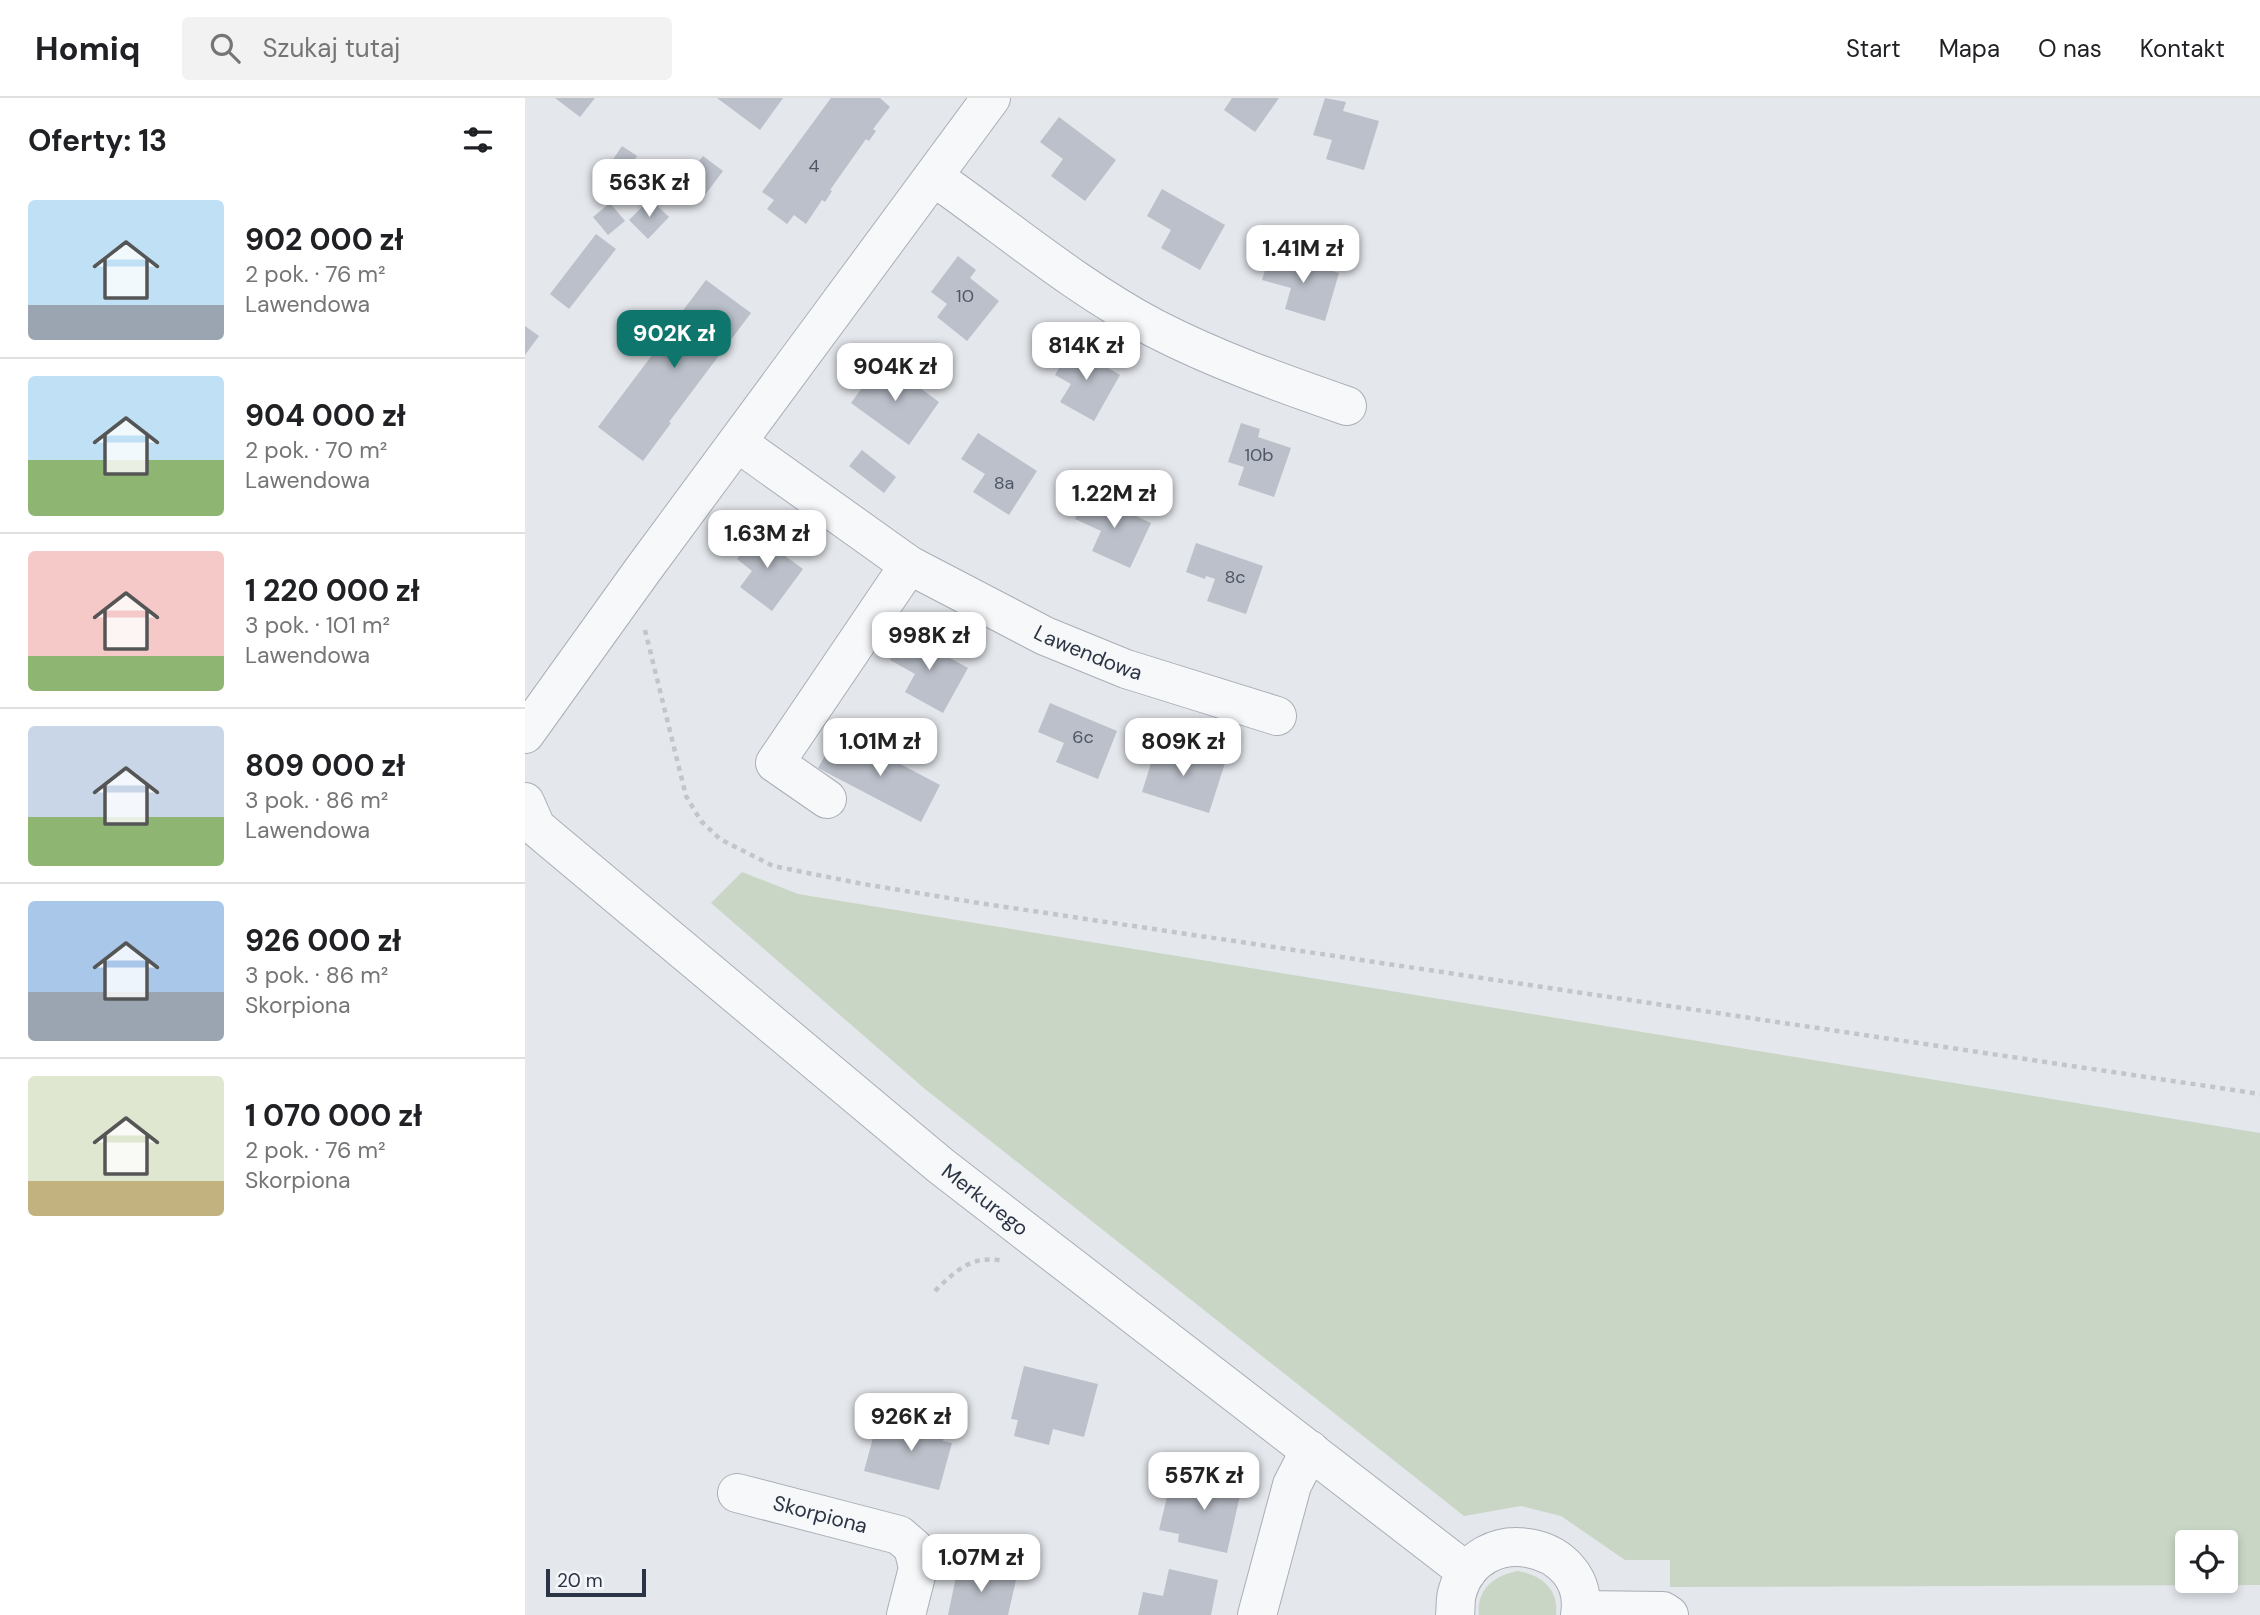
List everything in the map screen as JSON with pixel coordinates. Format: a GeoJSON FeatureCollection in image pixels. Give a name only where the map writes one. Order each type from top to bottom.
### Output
{"type":"FeatureCollection","features":[{"type":"Feature","properties":{"kind":"street"},"geometry":{"type":"LineString","coordinates":[[525,734],[991,98]]}},
{"type":"Feature","properties":{"kind":"street"},"geometry":{"type":"LineString","coordinates":[[934,177],[1071,277],[1153,327],[1247,371],[1347,406]]}},
{"type":"Feature","properties":{"kind":"street","name":"Lawendowa"},"geometry":{"type":"LineString","coordinates":[[738,443],[909,565],[1045,636],[1180,688],[1277,716]]}},
{"type":"Feature","properties":{"kind":"street"},"geometry":{"type":"LineString","coordinates":[[827,799],[775,763],[909,565]]}},
{"type":"Feature","properties":{"kind":"street","name":"Merkurego"},"geometry":{"type":"LineString","coordinates":[[525,802],[536,827],[941,1166],[1467,1572]]}},
{"type":"Feature","properties":{"kind":"street"},"geometry":{"type":"LineString","coordinates":[[1257,1615],[1292,1485],[1310,1450]]}},
{"type":"Feature","properties":{"kind":"street","name":"Skorpiona"},"geometry":{"type":"LineString","coordinates":[[737,1493],[899,1535],[913,1547],[918,1568],[906,1615]]}},
{"type":"Feature","properties":{"kind":"street"},"geometry":{"type":"LineString","coordinates":[[1455,1615],[1457,1593],[1467,1572],[1481,1558],[1499,1549],[1518,1546],[1538,1550],[1556,1558],[1570,1573],[1579,1591],[1581,1613],[1658,1613]]}},
{"type":"Feature","properties":{"kind":"path"},"geometry":{"type":"LineString","coordinates":[[636,633],[643,622],[686,796],[701,821],[720,839],[773,866],[979,903],[2260,1094]]}},
{"type":"Feature","properties":{"kind":"path"},"geometry":{"type":"LineString","coordinates":[[935,1291],[958,1269],[975,1261],[994,1259],[1012,1263]]}},
{"type":"Feature","properties":{"kind":"green space"},"geometry":{"type":"Polygon","coordinates":[[[742,872],[798,894],[2260,1133],[2260,1585],[2238,1585],[2238,1530],[2175,1530],[2175,1585],[1670,1587],[1670,1560],[1625,1560],[1561,1516],[1521,1506],[1464,1516],[925,1089],[711,903],[742,872]]]}},
{"type":"Feature","properties":{"kind":"green space"},"geometry":{"type":"Polygon","coordinates":[[[1518,1571],[1534,1576],[1547,1585],[1555,1598],[1556,1615],[1479,1615],[1481,1598],[1489,1585],[1502,1576],[1518,1571]]]}},
{"type":"Feature","properties":{"kind":"building"},"geometry":{"type":"Polygon","coordinates":[[[555,98],[595,98],[580,117],[555,98]]]}},
{"type":"Feature","properties":{"kind":"building"},"geometry":{"type":"Polygon","coordinates":[[[717,98],[783,98],[760,130],[717,98]]]}},
{"type":"Feature","properties":{"kind":"building"},"geometry":{"type":"Polygon","coordinates":[[[831,98],[880,98],[890,107],[873,129],[876,131],[869,141],[866,139],[830,190],[832,191],[825,202],[822,200],[806,224],[794,215],[787,224],[767,209],[774,200],[762,192],[831,98]]]}},
{"type":"Feature","properties":{"kind":"building"},"geometry":{"type":"Polygon","coordinates":[[[1232,98],[1279,98],[1255,132],[1224,110],[1232,98]]]}},
{"type":"Feature","properties":{"kind":"building"},"geometry":{"type":"Polygon","coordinates":[[[1325,98],[1346,102],[1343,111],[1379,121],[1364,170],[1326,159],[1332,140],[1313,135],[1325,98]]]}},
{"type":"Feature","properties":{"kind":"building"},"geometry":{"type":"Polygon","coordinates":[[[1059,117],[1116,160],[1085,201],[1051,176],[1063,159],[1040,142],[1059,117]]]}},
{"type":"Feature","properties":{"kind":"building"},"geometry":{"type":"Polygon","coordinates":[[[622,146],[637,156],[612,195],[596,185],[622,146]]]}},
{"type":"Feature","properties":{"kind":"building"},"geometry":{"type":"Polygon","coordinates":[[[703,156],[723,171],[705,195],[684,180],[703,156]]]}},
{"type":"Feature","properties":{"kind":"building"},"geometry":{"type":"Polygon","coordinates":[[[1162,189],[1225,225],[1200,270],[1161,248],[1171,230],[1147,216],[1162,189]]]}},
{"type":"Feature","properties":{"kind":"building"},"geometry":{"type":"Polygon","coordinates":[[[650,199],[669,217],[648,239],[629,220],[650,199]]]}},
{"type":"Feature","properties":{"kind":"building"},"geometry":{"type":"Polygon","coordinates":[[[610,203],[625,221],[608,235],[593,217],[610,203]]]}},
{"type":"Feature","properties":{"kind":"building"},"geometry":{"type":"Polygon","coordinates":[[[596,234],[616,249],[569,309],[550,294],[596,234]]]}},
{"type":"Feature","properties":{"kind":"building"},"geometry":{"type":"Polygon","coordinates":[[[1271,252],[1339,273],[1325,321],[1285,309],[1291,288],[1262,280],[1271,252]]]}},
{"type":"Feature","properties":{"kind":"building"},"geometry":{"type":"Polygon","coordinates":[[[958,256],[976,270],[970,278],[999,301],[967,341],[937,317],[947,304],[931,292],[958,256]]]}},
{"type":"Feature","properties":{"kind":"building"},"geometry":{"type":"Polygon","coordinates":[[[706,280],[751,313],[643,461],[598,427],[706,280]]]}},
{"type":"Feature","properties":{"kind":"building"},"geometry":{"type":"Polygon","coordinates":[[[525,326],[539,336],[525,355],[525,326]]]}},
{"type":"Feature","properties":{"kind":"building"},"geometry":{"type":"Polygon","coordinates":[[[1075,341],[1091,351],[1088,356],[1120,375],[1094,421],[1060,402],[1071,384],[1055,375],[1075,341]]]}},
{"type":"Feature","properties":{"kind":"building"},"geometry":{"type":"Polygon","coordinates":[[[882,360],[939,402],[909,445],[851,403],[882,360]]]}},
{"type":"Feature","properties":{"kind":"building"},"geometry":{"type":"Polygon","coordinates":[[[1241,423],[1260,429],[1258,437],[1291,448],[1274,497],[1238,485],[1244,467],[1228,462],[1241,423]]]}},
{"type":"Feature","properties":{"kind":"building"},"geometry":{"type":"Polygon","coordinates":[[[978,433],[1037,471],[1009,515],[973,492],[985,474],[961,459],[978,433]]]}},
{"type":"Feature","properties":{"kind":"building"},"geometry":{"type":"Polygon","coordinates":[[[862,450],[896,477],[884,493],[849,466],[862,450]]]}},
{"type":"Feature","properties":{"kind":"building"},"geometry":{"type":"Polygon","coordinates":[[[1087,493],[1151,523],[1130,568],[1092,551],[1101,531],[1075,519],[1087,493]]]}},
{"type":"Feature","properties":{"kind":"building"},"geometry":{"type":"Polygon","coordinates":[[[760,527],[778,540],[773,547],[803,569],[772,611],[740,587],[752,571],[737,559],[760,527]]]}},
{"type":"Feature","properties":{"kind":"building"},"geometry":{"type":"Polygon","coordinates":[[[1196,543],[1263,566],[1246,614],[1207,601],[1215,579],[1206,576],[1205,579],[1186,572],[1196,543]]]}},
{"type":"Feature","properties":{"kind":"building"},"geometry":{"type":"Polygon","coordinates":[[[905,633],[968,668],[943,713],[905,692],[915,674],[890,660],[905,633]]]}},
{"type":"Feature","properties":{"kind":"building"},"geometry":{"type":"Polygon","coordinates":[[[1050,703],[1117,731],[1098,779],[1056,762],[1064,743],[1038,732],[1050,703]]]}},
{"type":"Feature","properties":{"kind":"building"},"geometry":{"type":"Polygon","coordinates":[[[834,739],[849,747],[853,739],[940,785],[921,822],[818,768],[834,739]]]}},
{"type":"Feature","properties":{"kind":"building"},"geometry":{"type":"Polygon","coordinates":[[[1157,744],[1225,763],[1209,813],[1142,792],[1157,744]]]}},
{"type":"Feature","properties":{"kind":"building"},"geometry":{"type":"Polygon","coordinates":[[[1024,1366],[1098,1384],[1084,1437],[1053,1429],[1049,1445],[1014,1436],[1018,1420],[1011,1419],[1024,1366]]]}},
{"type":"Feature","properties":{"kind":"building"},"geometry":{"type":"Polygon","coordinates":[[[914,1414],[947,1423],[943,1441],[952,1443],[939,1490],[864,1471],[877,1423],[909,1432],[914,1414]]]}},
{"type":"Feature","properties":{"kind":"building"},"geometry":{"type":"Polygon","coordinates":[[[1193,1471],[1243,1482],[1227,1553],[1178,1542],[1179,1534],[1159,1530],[1168,1493],[1187,1498],[1193,1471]]]}},
{"type":"Feature","properties":{"kind":"building"},"geometry":{"type":"Polygon","coordinates":[[[958,1567],[1016,1580],[1008,1615],[948,1615],[958,1567]]]}},
{"type":"Feature","properties":{"kind":"building"},"geometry":{"type":"Polygon","coordinates":[[[1169,1569],[1218,1580],[1211,1615],[1138,1615],[1143,1592],[1163,1596],[1169,1569]]]}}]}
